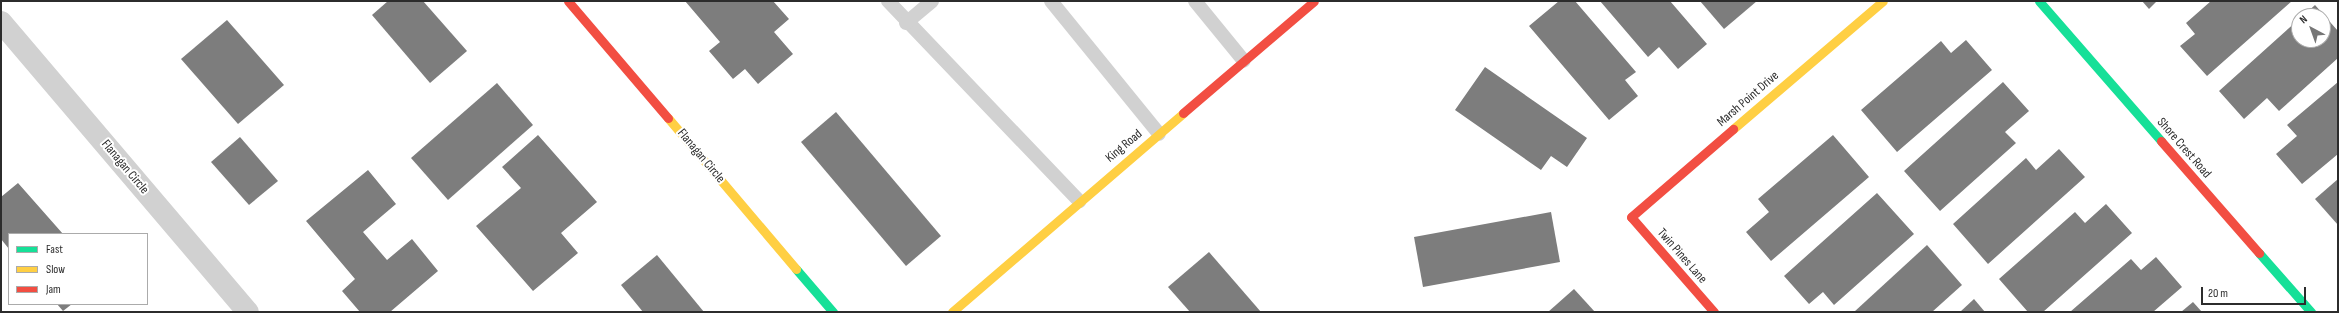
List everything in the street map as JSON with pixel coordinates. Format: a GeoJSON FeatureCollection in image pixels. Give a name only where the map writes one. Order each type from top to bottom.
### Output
{"type":"FeatureCollection","features":[{"type":"Feature","properties":{"kind":"street","name":"Flanagan Circle"},"geometry":{"type":"LineString","coordinates":[[568,1],[833,312]]}},
{"type":"Feature","properties":{"kind":"street","name":"King Road"},"geometry":{"type":"LineString","coordinates":[[952,312],[1079,201],[1314,1]]}},
{"type":"Feature","properties":{"kind":"street","name":"Marsh Point Drive"},"geometry":{"type":"LineString","coordinates":[[1631,218],[1883,1]]}},
{"type":"Feature","properties":{"kind":"street","name":"Shore Crest Road"},"geometry":{"type":"LineString","coordinates":[[2038,1],[2311,312]]}},
{"type":"Feature","properties":{"kind":"street","name":"Flanagan Circle"},"geometry":{"type":"LineString","coordinates":[[1,22],[248,312]]}},
{"type":"Feature","properties":{"kind":"street","name":"Twin Pines Lane"},"geometry":{"type":"LineString","coordinates":[[1631,218],[1714,312]]}},
{"type":"Feature","properties":{"kind":"lane"},"geometry":{"type":"LineString","coordinates":[[888,1],[906,23],[1079,201]]}},
{"type":"Feature","properties":{"kind":"lane"},"geometry":{"type":"LineString","coordinates":[[906,23],[932,1]]}},
{"type":"Feature","properties":{"kind":"lane"},"geometry":{"type":"LineString","coordinates":[[1051,1],[1159,134]]}},
{"type":"Feature","properties":{"kind":"lane"},"geometry":{"type":"LineString","coordinates":[[1195,1],[1244,61]]}},
{"type":"Feature","properties":{"kind":"building"},"geometry":{"type":"Polygon","coordinates":[[[388,1],[423,1],[467,51],[430,83],[372,15],[388,1]]]}},
{"type":"Feature","properties":{"kind":"building"},"geometry":{"type":"Polygon","coordinates":[[[685,1],[773,1],[789,19],[774,32],[793,54],[758,84],[745,69],[733,79],[709,51],[720,42],[685,1]]]}},
{"type":"Feature","properties":{"kind":"building"},"geometry":{"type":"Polygon","coordinates":[[[1559,1],[1575,1],[1636,72],[1625,80],[1638,96],[1609,120],[1529,26],[1559,1]]]}},
{"type":"Feature","properties":{"kind":"building"},"geometry":{"type":"Polygon","coordinates":[[[1600,1],[1670,1],[1707,44],[1678,69],[1659,47],[1648,57],[1600,1]]]}},
{"type":"Feature","properties":{"kind":"building"},"geometry":{"type":"Polygon","coordinates":[[[1700,1],[1757,1],[1724,29],[1700,1]]]}},
{"type":"Feature","properties":{"kind":"building"},"geometry":{"type":"Polygon","coordinates":[[[2142,1],[2157,1],[2149,9],[2142,1]]]}},
{"type":"Feature","properties":{"kind":"building"},"geometry":{"type":"Polygon","coordinates":[[[2211,1],[2292,1],[2207,76],[2180,46],[2195,34],[2186,23],[2211,1]]]}},
{"type":"Feature","properties":{"kind":"building"},"geometry":{"type":"Polygon","coordinates":[[[227,20],[284,85],[238,124],[181,59],[227,20]]]}},
{"type":"Feature","properties":{"kind":"building"},"geometry":{"type":"Polygon","coordinates":[[[2331,23],[2338,31],[2338,58],[2279,111],[2267,98],[2244,119],[2219,91],[2291,26],[2291,48],[2331,48],[2331,23]]]}},
{"type":"Feature","properties":{"kind":"building"},"geometry":{"type":"Polygon","coordinates":[[[1966,40],[1992,70],[1897,152],[1861,110],[1941,41],[1951,53],[1966,40]]]}},
{"type":"Feature","properties":{"kind":"building"},"geometry":{"type":"Polygon","coordinates":[[[1485,67],[1587,138],[1567,167],[1551,156],[1541,170],[1455,110],[1485,67]]]}},
{"type":"Feature","properties":{"kind":"building"},"geometry":{"type":"Polygon","coordinates":[[[2003,82],[2029,111],[2005,132],[2016,143],[1940,211],[1904,171],[2003,82]]]}},
{"type":"Feature","properties":{"kind":"building"},"geometry":{"type":"Polygon","coordinates":[[[2338,82],[2338,154],[2302,184],[2276,154],[2297,136],[2287,125],[2338,82]]]}},
{"type":"Feature","properties":{"kind":"building"},"geometry":{"type":"Polygon","coordinates":[[[497,83],[533,125],[448,200],[411,158],[497,83]]]}},
{"type":"Feature","properties":{"kind":"building"},"geometry":{"type":"Polygon","coordinates":[[[836,112],[941,236],[906,266],[801,142],[836,112]]]}},
{"type":"Feature","properties":{"kind":"building"},"geometry":{"type":"Polygon","coordinates":[[[538,135],[597,202],[561,233],[578,253],[533,291],[476,226],[521,188],[502,167],[538,135]]]}},
{"type":"Feature","properties":{"kind":"building"},"geometry":{"type":"Polygon","coordinates":[[[1833,135],[1869,177],[1771,261],[1746,232],[1769,212],[1758,199],[1833,135]]]}},
{"type":"Feature","properties":{"kind":"building"},"geometry":{"type":"Polygon","coordinates":[[[240,137],[278,181],[249,205],[211,162],[240,137]]]}},
{"type":"Feature","properties":{"kind":"building"},"geometry":{"type":"Polygon","coordinates":[[[2059,149],[2085,177],[1988,264],[1953,224],[2026,158],[2036,170],[2059,149]]]}},
{"type":"Feature","properties":{"kind":"building"},"geometry":{"type":"Polygon","coordinates":[[[368,170],[396,204],[363,232],[387,260],[412,239],[438,271],[390,312],[360,312],[342,291],[355,279],[306,221],[368,170]]]}},
{"type":"Feature","properties":{"kind":"building"},"geometry":{"type":"Polygon","coordinates":[[[2338,179],[2338,225],[2315,199],[2338,179]]]}},
{"type":"Feature","properties":{"kind":"building"},"geometry":{"type":"Polygon","coordinates":[[[18,183],[62,233],[8,233],[8,248],[1,239],[1,197],[18,183]]]}},
{"type":"Feature","properties":{"kind":"building"},"geometry":{"type":"Polygon","coordinates":[[[1877,193],[1914,234],[1834,305],[1823,292],[1809,304],[1784,276],[1877,193]]]}},
{"type":"Feature","properties":{"kind":"building"},"geometry":{"type":"Polygon","coordinates":[[[2106,204],[2132,233],[2043,312],[2028,312],[1999,279],[2075,212],[2085,223],[2106,204]]]}},
{"type":"Feature","properties":{"kind":"building"},"geometry":{"type":"Polygon","coordinates":[[[1551,212],[1560,262],[1423,287],[1414,237],[1551,212]]]}},
{"type":"Feature","properties":{"kind":"building"},"geometry":{"type":"Polygon","coordinates":[[[1927,245],[1962,285],[1932,312],[1854,312],[1927,245]]]}},
{"type":"Feature","properties":{"kind":"building"},"geometry":{"type":"Polygon","coordinates":[[[1209,252],[1261,312],[1190,312],[1168,287],[1209,252]]]}},
{"type":"Feature","properties":{"kind":"building"},"geometry":{"type":"Polygon","coordinates":[[[657,255],[704,312],[643,312],[621,285],[657,255]]]}},
{"type":"Feature","properties":{"kind":"building"},"geometry":{"type":"Polygon","coordinates":[[[2156,257],[2182,287],[2153,312],[2070,312],[2131,259],[2141,270],[2156,257]]]}},
{"type":"Feature","properties":{"kind":"building"},"geometry":{"type":"Polygon","coordinates":[[[1574,289],[1595,312],[1548,312],[1574,289]]]}},
{"type":"Feature","properties":{"kind":"building"},"geometry":{"type":"Polygon","coordinates":[[[1974,299],[1985,312],[1960,312],[1974,299]]]}},
{"type":"Feature","properties":{"kind":"building"},"geometry":{"type":"Polygon","coordinates":[[[2193,302],[2202,312],[2181,312],[2193,302]]]}},
{"type":"Feature","properties":{"kind":"building"},"geometry":{"type":"Polygon","coordinates":[[[58,305],[71,305],[63,311],[58,305]]]}},
{"type":"Feature","properties":{"kind":"traffic: fast"},"geometry":{"type":"LineString","coordinates":[[2039,1],[2161,141]]}},
{"type":"Feature","properties":{"kind":"traffic: fast"},"geometry":{"type":"LineString","coordinates":[[2259,253],[2311,312]]}},
{"type":"Feature","properties":{"kind":"traffic: fast"},"geometry":{"type":"LineString","coordinates":[[796,269],[833,312]]}},
{"type":"Feature","properties":{"kind":"traffic: slow"},"geometry":{"type":"LineString","coordinates":[[1733,129],[1883,1]]}},
{"type":"Feature","properties":{"kind":"traffic: slow"},"geometry":{"type":"LineString","coordinates":[[952,312],[1183,113]]}},
{"type":"Feature","properties":{"kind":"traffic: slow"},"geometry":{"type":"LineString","coordinates":[[668,118],[796,269]]}},
{"type":"Feature","properties":{"kind":"traffic: jam"},"geometry":{"type":"LineString","coordinates":[[568,1],[668,118]]}},
{"type":"Feature","properties":{"kind":"traffic: jam"},"geometry":{"type":"LineString","coordinates":[[1183,113],[1314,1]]}},
{"type":"Feature","properties":{"kind":"traffic: jam"},"geometry":{"type":"LineString","coordinates":[[1714,312],[1631,217],[1733,129]]}},
{"type":"Feature","properties":{"kind":"traffic: jam"},"geometry":{"type":"LineString","coordinates":[[2161,141],[2259,253]]}}]}
